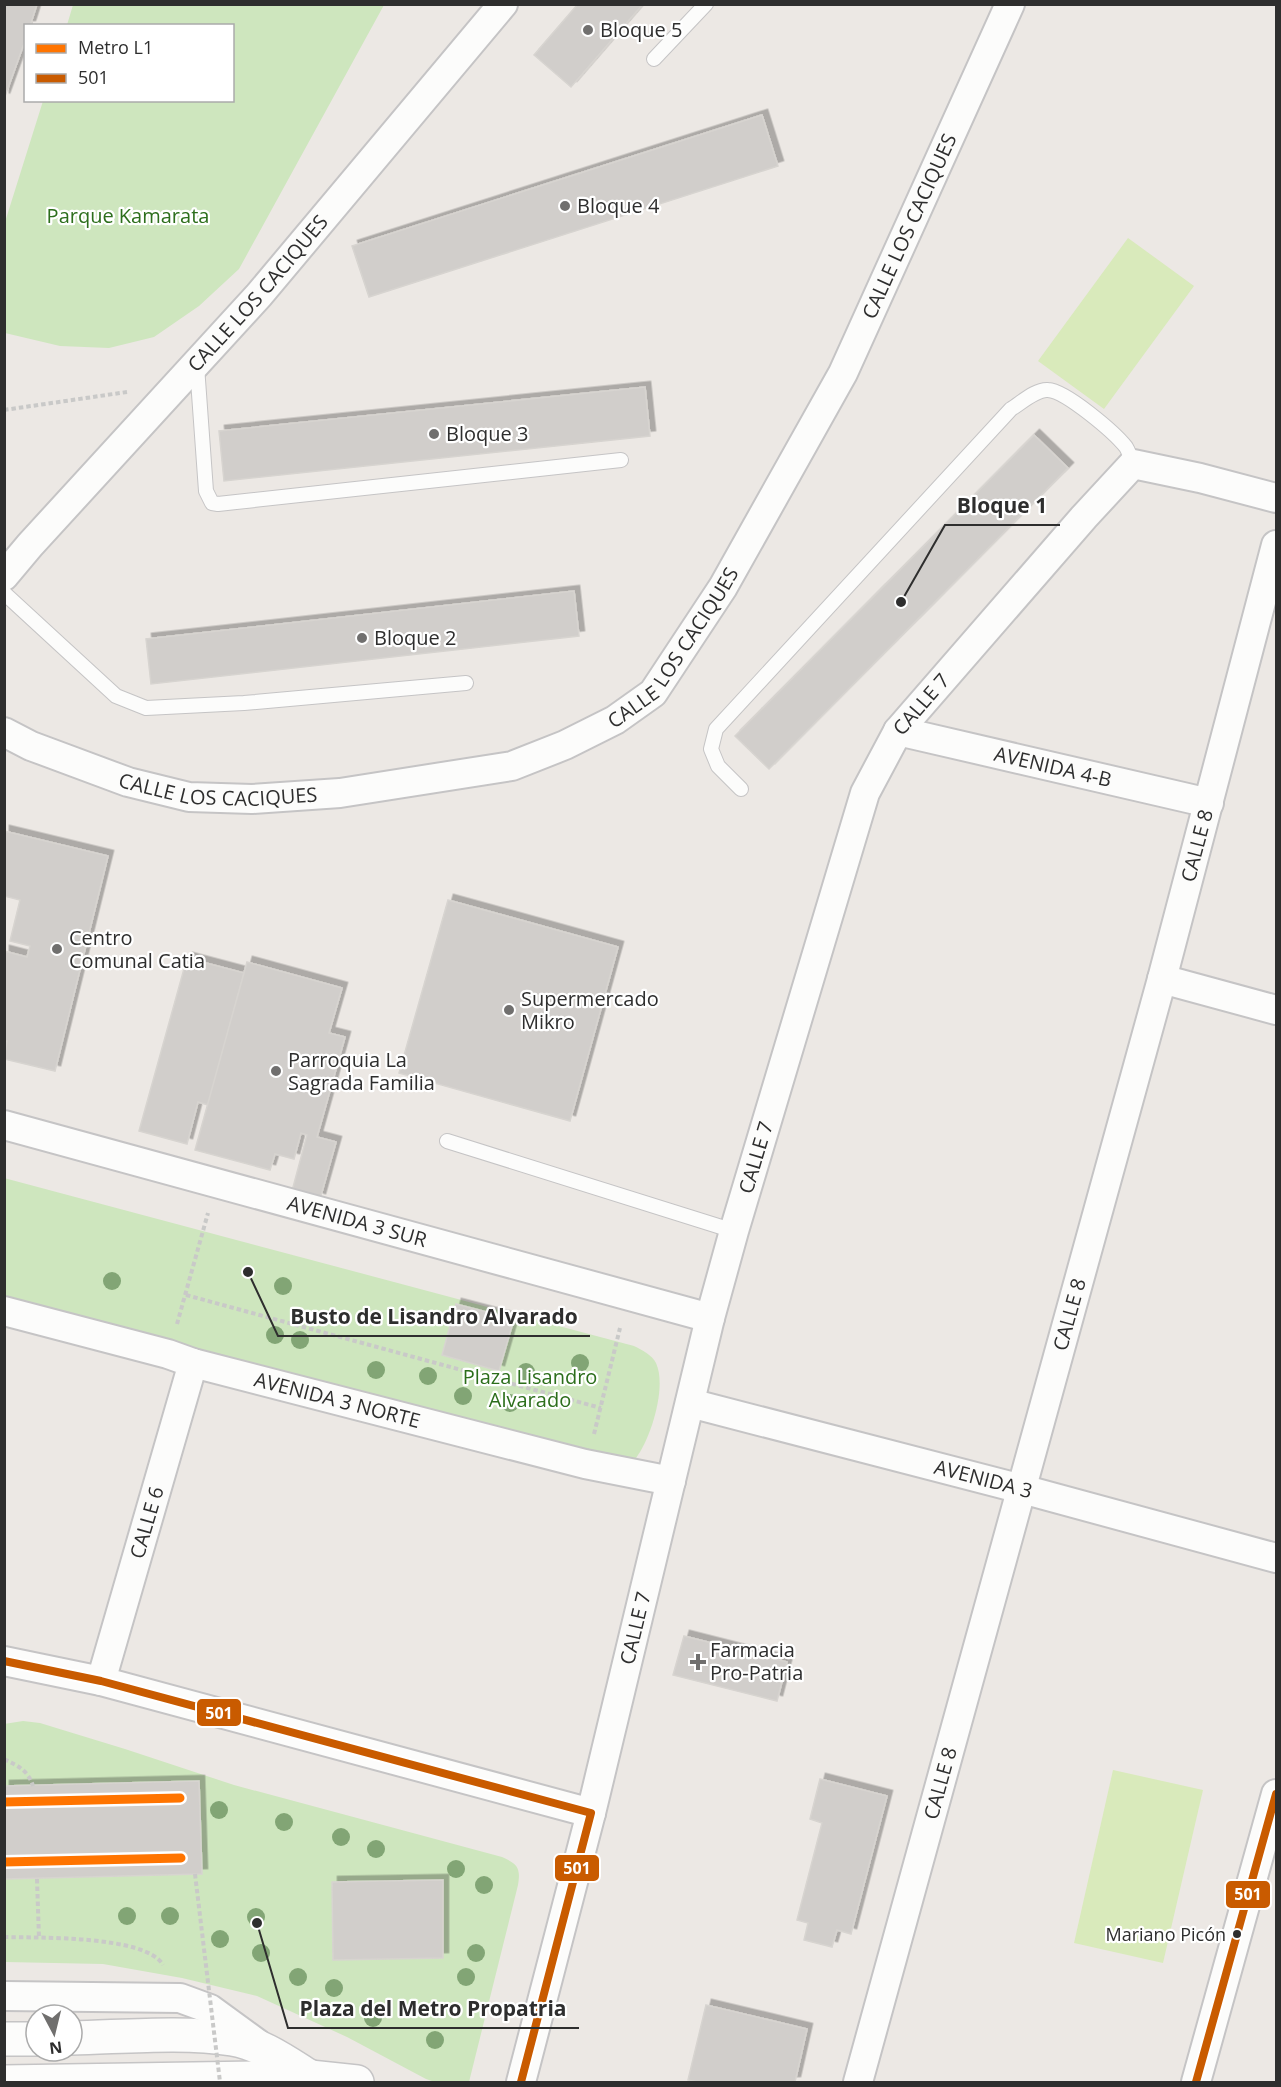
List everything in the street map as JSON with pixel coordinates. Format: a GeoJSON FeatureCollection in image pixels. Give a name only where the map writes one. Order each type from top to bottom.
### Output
{"type":"FeatureCollection","features":[{"type":"Feature","properties":{"kind":"main road"},"geometry":{"type":"LineString","coordinates":[[84,2038],[172,2036],[234,2039],[270,2052],[310,2077]]}},
{"type":"Feature","properties":{"kind":"main road"},"geometry":{"type":"LineString","coordinates":[[4,2039],[24,2038]]}},
{"type":"Feature","properties":{"kind":"main road"},"geometry":{"type":"LineString","coordinates":[[4,2082],[310,2077],[357,2082]]}},
{"type":"Feature","properties":{"kind":"street","name":"CALLE LOS CACIQUES"},"geometry":{"type":"LineString","coordinates":[[4,576],[260,296],[503,4]]}},
{"type":"Feature","properties":{"kind":"street","name":"CALLE LOS CACIQUES"},"geometry":{"type":"LineString","coordinates":[[4,732],[31,746],[128,782],[189,796],[252,799],[340,793],[512,766],[565,745],[615,720],[653,693],[723,587],[843,373],[1010,4]]}},
{"type":"Feature","properties":{"kind":"street"},"geometry":{"type":"LineString","coordinates":[[1133,464],[1200,478],[1276,498]]}},
{"type":"Feature","properties":{"kind":"street","name":"CALLE 7"},"geometry":{"type":"LineString","coordinates":[[521,2082],[591,1813],[710,1318],[865,793],[898,730],[1133,464]]}},
{"type":"Feature","properties":{"kind":"street","name":"CALLE 8"},"geometry":{"type":"LineString","coordinates":[[858,2082],[1162,979],[1276,545]]}},
{"type":"Feature","properties":{"kind":"street","name":"AVENIDA 4-B"},"geometry":{"type":"LineString","coordinates":[[898,730],[1209,803]]}},
{"type":"Feature","properties":{"kind":"street"},"geometry":{"type":"LineString","coordinates":[[1162,979],[1276,1011]]}},
{"type":"Feature","properties":{"kind":"street","name":"AVENIDA 3 SUR"},"geometry":{"type":"LineString","coordinates":[[4,1125],[710,1318]]}},
{"type":"Feature","properties":{"kind":"street","name":"AVENIDA 3 NORTE"},"geometry":{"type":"LineString","coordinates":[[4,1311],[585,1464],[671,1481]]}},
{"type":"Feature","properties":{"kind":"street","name":"CALLE 6"},"geometry":{"type":"LineString","coordinates":[[101,1681],[180,1358]]}},
{"type":"Feature","properties":{"kind":"street","name":"AVENIDA 3"},"geometry":{"type":"LineString","coordinates":[[690,1403],[1276,1558]]}},
{"type":"Feature","properties":{"kind":"street"},"geometry":{"type":"LineString","coordinates":[[4,1661],[101,1681],[591,1813]]}},
{"type":"Feature","properties":{"kind":"street"},"geometry":{"type":"LineString","coordinates":[[1196,2082],[1276,1794]]}},
{"type":"Feature","properties":{"kind":"street"},"geometry":{"type":"LineString","coordinates":[[4,1996],[180,1998],[210,2009],[270,2052]]}},
{"type":"Feature","properties":{"kind":"lane"},"geometry":{"type":"LineString","coordinates":[[654,59],[706,4]]}},
{"type":"Feature","properties":{"kind":"lane"},"geometry":{"type":"LineString","coordinates":[[196,364],[206,491],[212,503],[621,460]]}},
{"type":"Feature","properties":{"kind":"lane"},"geometry":{"type":"LineString","coordinates":[[741,789],[718,766],[711,749],[716,729],[1011,409],[1046,390],[1061,394],[1111,432],[1127,449],[1133,464]]}},
{"type":"Feature","properties":{"kind":"lane"},"geometry":{"type":"LineString","coordinates":[[4,593],[116,696],[146,708],[244,703],[466,683]]}},
{"type":"Feature","properties":{"kind":"lane"},"geometry":{"type":"LineString","coordinates":[[447,1141],[734,1231]]}},
{"type":"Feature","properties":{"kind":"path"},"geometry":{"type":"LineString","coordinates":[[4,410],[108,393],[176,387]]}},
{"type":"Feature","properties":{"kind":"path"},"geometry":{"type":"LineString","coordinates":[[180,1358],[186,1295],[216,1183]]}},
{"type":"Feature","properties":{"kind":"path"},"geometry":{"type":"LineString","coordinates":[[186,1295],[601,1408]]}},
{"type":"Feature","properties":{"kind":"path"},"geometry":{"type":"LineString","coordinates":[[585,1464],[628,1295]]}},
{"type":"Feature","properties":{"kind":"path"},"geometry":{"type":"LineString","coordinates":[[4,1759],[21,1767],[29,1775],[33,1786]]}},
{"type":"Feature","properties":{"kind":"path"},"geometry":{"type":"LineString","coordinates":[[195,1874],[220,2082]]}},
{"type":"Feature","properties":{"kind":"path"},"geometry":{"type":"LineString","coordinates":[[37,1879],[39,1938]]}},
{"type":"Feature","properties":{"kind":"path"},"geometry":{"type":"LineString","coordinates":[[4,1937],[77,1939],[133,1947],[161,1961],[180,1998]]}},
{"type":"Feature","properties":{"kind":"green space","name":"Parque Kamarata"},"geometry":{"type":"Polygon","coordinates":[[[73,5],[384,5],[239,269],[199,306],[154,337],[109,348],[60,346],[5,333],[5,222],[43,102],[234,102],[234,24],[67,24],[73,5]]]}},
{"type":"Feature","properties":{"kind":"green space"},"geometry":{"type":"Polygon","coordinates":[[[1128,238],[1194,286],[1104,409],[1038,361],[1128,238]]]}},
{"type":"Feature","properties":{"kind":"green space","name":"Plaza Lisandro Alvarado"},"geometry":{"type":"Polygon","coordinates":[[[4,1178],[634,1346],[652,1358],[659,1373],[660,1385],[656,1412],[647,1438],[636,1458],[623,1471],[5,1305],[4,1178]]]}},
{"type":"Feature","properties":{"kind":"green space"},"geometry":{"type":"Polygon","coordinates":[[[23,1721],[40,1723],[234,1785],[502,1857],[514,1864],[519,1874],[518,1885],[469,2082],[435,2082],[426,2079],[347,2037],[257,1996],[182,1978],[103,1964],[5,1962],[4,1724],[23,1721]]]}},
{"type":"Feature","properties":{"kind":"green space"},"geometry":{"type":"Polygon","coordinates":[[[1113,1770],[1203,1790],[1163,1963],[1074,1943],[1113,1770]]]}},
{"type":"Feature","properties":{"kind":"building"},"geometry":{"type":"Polygon","coordinates":[[[4,4],[37,4],[31,24],[24,24],[24,44],[4,99],[4,4]]]}},
{"type":"Feature","properties":{"kind":"building","name":"Bloque 5"},"geometry":{"type":"Polygon","coordinates":[[[578,4],[643,4],[571,87],[534,55],[578,4]]]}},
{"type":"Feature","properties":{"kind":"building","name":"Bloque 4"},"geometry":{"type":"Polygon","coordinates":[[[762,115],[778,166],[369,297],[352,246],[762,115]]]}},
{"type":"Feature","properties":{"kind":"building","name":"Bloque 3"},"geometry":{"type":"Polygon","coordinates":[[[645,387],[650,436],[224,481],[219,431],[645,387]]]}},
{"type":"Feature","properties":{"kind":"building"},"geometry":{"type":"Polygon","coordinates":[[[1034,435],[1068,468],[769,769],[735,736],[1034,435]]]}},
{"type":"Feature","properties":{"kind":"building","name":"Bloque 2"},"geometry":{"type":"Polygon","coordinates":[[[574,591],[579,636],[151,684],[146,639],[574,591]]]}},
{"type":"Feature","properties":{"kind":"building","name":"Centro Comunal Catia"},"geometry":{"type":"Polygon","coordinates":[[[4,831],[108,856],[55,1071],[4,1059],[7,1041],[4,1040],[4,951],[27,957],[30,946],[10,941],[20,900],[4,896],[4,831]]]}},
{"type":"Feature","properties":{"kind":"building","name":"Supermercado Mikro"},"geometry":{"type":"Polygon","coordinates":[[[448,900],[618,947],[570,1121],[399,1073],[448,900]]]}},
{"type":"Feature","properties":{"kind":"building"},"geometry":{"type":"Polygon","coordinates":[[[187,958],[244,973],[208,1105],[198,1102],[187,1144],[139,1131],[187,958]]]}},
{"type":"Feature","properties":{"kind":"building","name":"Parroquia La Sagrada Familia"},"geometry":{"type":"Polygon","coordinates":[[[247,962],[342,988],[329,1033],[345,1037],[317,1137],[336,1142],[320,1199],[292,1191],[307,1135],[301,1133],[294,1159],[275,1154],[270,1170],[195,1150],[247,962]]]}},
{"type":"Feature","properties":{"kind":"building"},"geometry":{"type":"Polygon","coordinates":[[[456,1304],[514,1319],[499,1371],[442,1355],[456,1304]]]}},
{"type":"Feature","properties":{"kind":"building"},"geometry":{"type":"Polygon","coordinates":[[[684,1636],[787,1662],[777,1701],[673,1675],[684,1636]]]}},
{"type":"Feature","properties":{"kind":"building"},"geometry":{"type":"Polygon","coordinates":[[[820,1779],[887,1796],[851,1934],[837,1930],[832,1947],[804,1940],[808,1923],[797,1920],[822,1823],[810,1819],[820,1779]]]}},
{"type":"Feature","properties":{"kind":"building"},"geometry":{"type":"Polygon","coordinates":[[[199,1781],[202,1874],[4,1879],[4,1786],[199,1781]]]}},
{"type":"Feature","properties":{"kind":"building"},"geometry":{"type":"Polygon","coordinates":[[[443,1880],[443,1958],[333,1960],[332,1882],[443,1880]]]}},
{"type":"Feature","properties":{"kind":"building"},"geometry":{"type":"Polygon","coordinates":[[[706,2005],[807,2029],[795,2082],[697,2082],[688,2080],[706,2005]]]}},
{"type":"Feature","properties":{"kind":"metro line","name":"L1"},"geometry":{"type":"LineString","coordinates":[[4,1802],[180,1798]]}},
{"type":"Feature","properties":{"kind":"metro line","name":"L1"},"geometry":{"type":"LineString","coordinates":[[4,1862],[181,1858]]}},
{"type":"Feature","properties":{"kind":"transit line","name":"501"},"geometry":{"type":"LineString","coordinates":[[4,1661],[101,1681],[591,1813],[521,2082]]}},
{"type":"Feature","properties":{"kind":"transit line","name":"501"},"geometry":{"type":"LineString","coordinates":[[1196,2082],[1276,1794]]}},
{"type":"Feature","properties":{"kind":"place","name":"Bloque 5"},"geometry":{"type":"Point","coordinates":[588,30]}},
{"type":"Feature","properties":{"kind":"place","name":"Bloque 4"},"geometry":{"type":"Point","coordinates":[565,206]}},
{"type":"Feature","properties":{"kind":"place","name":"Bloque 3"},"geometry":{"type":"Point","coordinates":[434,434]}},
{"type":"Feature","properties":{"kind":"place","name":"Bloque 1"},"geometry":{"type":"Point","coordinates":[901,602]}},
{"type":"Feature","properties":{"kind":"place","name":"Bloque 2"},"geometry":{"type":"Point","coordinates":[362,638]}},
{"type":"Feature","properties":{"kind":"place","name":"Centro Comunal Catia"},"geometry":{"type":"Point","coordinates":[57,949]}},
{"type":"Feature","properties":{"kind":"place","name":"Supermercado Mikro"},"geometry":{"type":"Point","coordinates":[509,1010]}},
{"type":"Feature","properties":{"kind":"place","name":"Parroquia La Sagrada Familia"},"geometry":{"type":"Point","coordinates":[276,1071]}},
{"type":"Feature","properties":{"kind":"place","name":"Busto de Lisandro Alvarado"},"geometry":{"type":"Point","coordinates":[248,1272]}},
{"type":"Feature","properties":{"kind":"place","name":"Farmacia Pro-Patria"},"geometry":{"type":"Point","coordinates":[698,1662]}},
{"type":"Feature","properties":{"kind":"place","name":"Plaza del Metro Propatria"},"geometry":{"type":"Point","coordinates":[257,1923]}},
{"type":"Feature","properties":{"kind":"place","name":"Mariano Picón"},"geometry":{"type":"Point","coordinates":[1237,1934]}}]}
